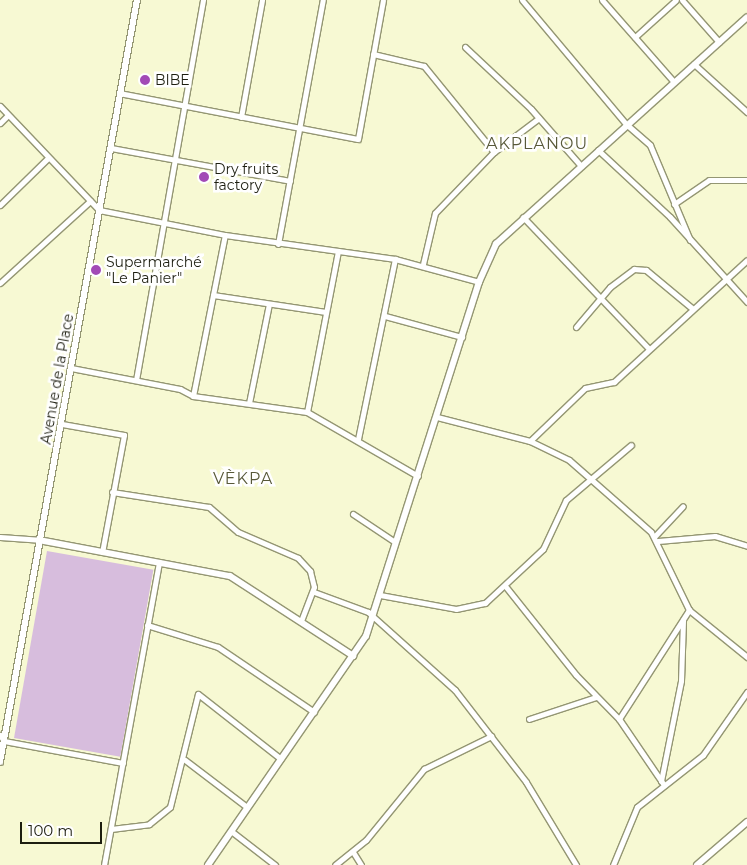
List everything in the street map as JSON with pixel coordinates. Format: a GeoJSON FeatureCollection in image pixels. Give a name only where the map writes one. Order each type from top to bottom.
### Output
{"type":"FeatureCollection","features":[{"type":"Feature","properties":{"kind":"street","name":"Avenue de la Place"},"geometry":{"type":"LineString","coordinates":[[0,762],[2,738],[62,424],[119,93],[137,0]]}},
{"type":"Feature","properties":{"kind":"street"},"geometry":{"type":"LineString","coordinates":[[136,380],[203,0]]}},
{"type":"Feature","properties":{"kind":"street"},"geometry":{"type":"LineString","coordinates":[[240,117],[262,0]]}},
{"type":"Feature","properties":{"kind":"street"},"geometry":{"type":"LineString","coordinates":[[278,244],[323,0]]}},
{"type":"Feature","properties":{"kind":"street"},"geometry":{"type":"LineString","coordinates":[[119,93],[358,139],[383,0]]}},
{"type":"Feature","properties":{"kind":"street"},"geometry":{"type":"LineString","coordinates":[[522,0],[626,124],[656,153],[674,204],[690,240]]}},
{"type":"Feature","properties":{"kind":"street"},"geometry":{"type":"LineString","coordinates":[[602,0],[674,82]]}},
{"type":"Feature","properties":{"kind":"street"},"geometry":{"type":"LineString","coordinates":[[635,37],[676,0]]}},
{"type":"Feature","properties":{"kind":"street"},"geometry":{"type":"LineString","coordinates":[[682,0],[719,42]]}},
{"type":"Feature","properties":{"kind":"street"},"geometry":{"type":"LineString","coordinates":[[208,865],[353,656],[373,618],[395,542],[418,476],[479,282],[496,244],[523,217],[747,17]]}},
{"type":"Feature","properties":{"kind":"street"},"geometry":{"type":"LineString","coordinates":[[465,47],[539,118],[581,166]]}},
{"type":"Feature","properties":{"kind":"street"},"geometry":{"type":"LineString","coordinates":[[373,54],[424,66],[494,152]]}},
{"type":"Feature","properties":{"kind":"street"},"geometry":{"type":"LineString","coordinates":[[694,64],[747,112]]}},
{"type":"Feature","properties":{"kind":"street"},"geometry":{"type":"LineString","coordinates":[[0,106],[99,210],[278,244],[423,264],[479,282]]}},
{"type":"Feature","properties":{"kind":"street"},"geometry":{"type":"LineString","coordinates":[[0,123],[8,115]]}},
{"type":"Feature","properties":{"kind":"street"},"geometry":{"type":"LineString","coordinates":[[423,264],[432,218],[494,152],[539,118]]}},
{"type":"Feature","properties":{"kind":"street"},"geometry":{"type":"LineString","coordinates":[[110,148],[290,181]]}},
{"type":"Feature","properties":{"kind":"street"},"geometry":{"type":"LineString","coordinates":[[598,150],[690,240],[747,302]]}},
{"type":"Feature","properties":{"kind":"street"},"geometry":{"type":"LineString","coordinates":[[0,204],[48,158]]}},
{"type":"Feature","properties":{"kind":"street"},"geometry":{"type":"LineString","coordinates":[[674,204],[709,180],[747,180]]}},
{"type":"Feature","properties":{"kind":"street"},"geometry":{"type":"LineString","coordinates":[[0,283],[90,201]]}},
{"type":"Feature","properties":{"kind":"street"},"geometry":{"type":"LineString","coordinates":[[523,217],[600,302],[649,349]]}},
{"type":"Feature","properties":{"kind":"street"},"geometry":{"type":"LineString","coordinates":[[193,396],[225,235]]}},
{"type":"Feature","properties":{"kind":"street"},"geometry":{"type":"LineString","coordinates":[[306,412],[338,251]]}},
{"type":"Feature","properties":{"kind":"street"},"geometry":{"type":"LineString","coordinates":[[358,439],[385,316],[395,259]]}},
{"type":"Feature","properties":{"kind":"street"},"geometry":{"type":"LineString","coordinates":[[530,442],[580,392],[614,382],[747,260]]}},
{"type":"Feature","properties":{"kind":"street"},"geometry":{"type":"LineString","coordinates":[[576,327],[600,302],[610,287],[640,268],[693,309]]}},
{"type":"Feature","properties":{"kind":"street"},"geometry":{"type":"LineString","coordinates":[[213,295],[326,312]]}},
{"type":"Feature","properties":{"kind":"street"},"geometry":{"type":"LineString","coordinates":[[249,403],[269,304]]}},
{"type":"Feature","properties":{"kind":"street"},"geometry":{"type":"LineString","coordinates":[[385,316],[462,337]]}},
{"type":"Feature","properties":{"kind":"street"},"geometry":{"type":"LineString","coordinates":[[71,368],[136,380],[193,396],[306,412],[358,439],[418,476]]}},
{"type":"Feature","properties":{"kind":"street"},"geometry":{"type":"LineString","coordinates":[[437,417],[530,442],[561,455],[588,476],[656,539],[689,610],[726,645],[747,657]]}},
{"type":"Feature","properties":{"kind":"street"},"geometry":{"type":"LineString","coordinates":[[62,424],[124,435],[102,552]]}},
{"type":"Feature","properties":{"kind":"street"},"geometry":{"type":"LineString","coordinates":[[380,594],[463,609],[485,603],[506,587],[543,550],[560,508],[588,476],[632,445]]}},
{"type":"Feature","properties":{"kind":"street"},"geometry":{"type":"LineString","coordinates":[[112,492],[214,510],[238,532],[298,558],[310,571],[314,592],[301,621]]}},
{"type":"Feature","properties":{"kind":"street"},"geometry":{"type":"LineString","coordinates":[[656,539],[683,506]]}},
{"type":"Feature","properties":{"kind":"street"},"geometry":{"type":"LineString","coordinates":[[352,514],[395,542]]}},
{"type":"Feature","properties":{"kind":"street"},"geometry":{"type":"LineString","coordinates":[[656,539],[709,536],[747,546]]}},
{"type":"Feature","properties":{"kind":"street"},"geometry":{"type":"LineString","coordinates":[[0,537],[39,540],[230,576],[353,656]]}},
{"type":"Feature","properties":{"kind":"street"},"geometry":{"type":"LineString","coordinates":[[104,865],[159,562]]}},
{"type":"Feature","properties":{"kind":"street"},"geometry":{"type":"LineString","coordinates":[[506,587],[596,698],[619,719],[663,783]]}},
{"type":"Feature","properties":{"kind":"street"},"geometry":{"type":"LineString","coordinates":[[314,592],[366,611],[455,690],[491,736],[576,865]]}},
{"type":"Feature","properties":{"kind":"street"},"geometry":{"type":"LineString","coordinates":[[619,719],[689,610]]}},
{"type":"Feature","properties":{"kind":"street"},"geometry":{"type":"LineString","coordinates":[[663,783],[681,681],[683,620]]}},
{"type":"Feature","properties":{"kind":"street"},"geometry":{"type":"LineString","coordinates":[[147,625],[218,647],[314,712]]}},
{"type":"Feature","properties":{"kind":"street"},"geometry":{"type":"LineString","coordinates":[[613,865],[638,807],[663,783],[703,755],[747,692]]}},
{"type":"Feature","properties":{"kind":"street"},"geometry":{"type":"LineString","coordinates":[[111,830],[139,828],[166,812],[176,796],[198,694],[281,759]]}},
{"type":"Feature","properties":{"kind":"street"},"geometry":{"type":"LineString","coordinates":[[529,719],[596,698]]}},
{"type":"Feature","properties":{"kind":"street"},"geometry":{"type":"LineString","coordinates":[[335,865],[354,852],[424,769],[491,736]]}},
{"type":"Feature","properties":{"kind":"street"},"geometry":{"type":"LineString","coordinates":[[2,738],[123,763]]}},
{"type":"Feature","properties":{"kind":"street"},"geometry":{"type":"LineString","coordinates":[[185,760],[247,807]]}},
{"type":"Feature","properties":{"kind":"street"},"geometry":{"type":"LineString","coordinates":[[697,865],[747,822]]}},
{"type":"Feature","properties":{"kind":"street"},"geometry":{"type":"LineString","coordinates":[[231,831],[275,865]]}},
{"type":"Feature","properties":{"kind":"street"},"geometry":{"type":"LineString","coordinates":[[354,852],[362,865]]}},
{"type":"Feature","properties":{"kind":"shaded area"},"geometry":{"type":"Polygon","coordinates":[[[47,551],[153,570],[120,757],[14,738],[47,551]]]}},
{"type":"Feature","properties":{"kind":"place","name":"BIBE"},"geometry":{"type":"Point","coordinates":[145,80]}},
{"type":"Feature","properties":{"kind":"place","name":"Dry fruits factory"},"geometry":{"type":"Point","coordinates":[204,177]}},
{"type":"Feature","properties":{"kind":"place","name":"Supermarché \"Le Panier\""},"geometry":{"type":"Point","coordinates":[96,270]}},
{"type":"Feature","properties":{"kind":"district","name":"AKPLANOU"},"geometry":{"type":"Point","coordinates":[537,144]}},
{"type":"Feature","properties":{"kind":"district","name":"VÈKPA"},"geometry":{"type":"Point","coordinates":[243,479]}}]}
